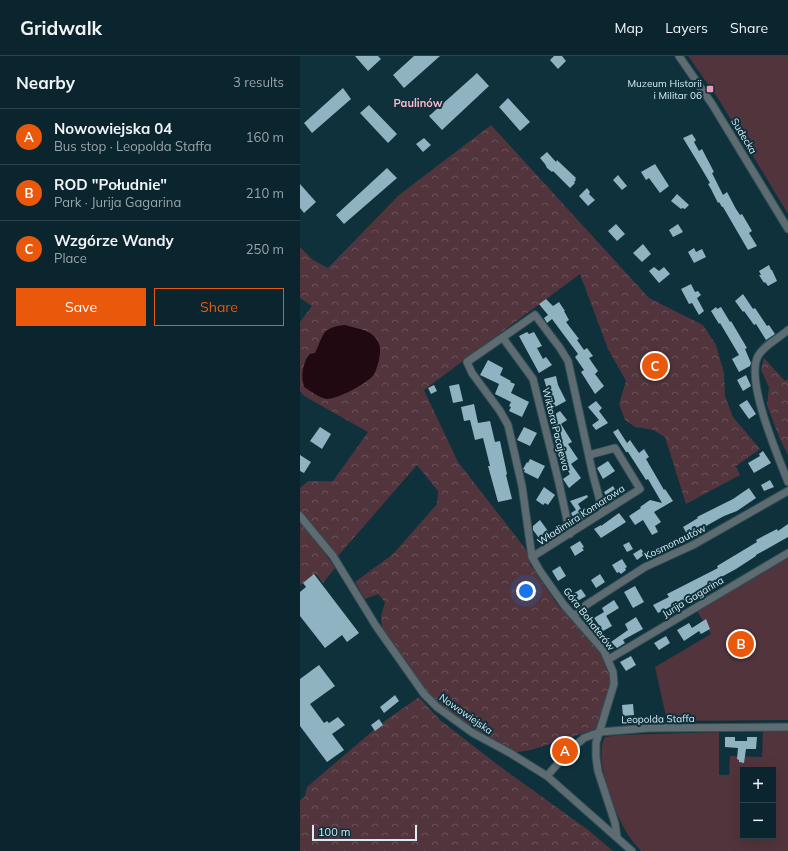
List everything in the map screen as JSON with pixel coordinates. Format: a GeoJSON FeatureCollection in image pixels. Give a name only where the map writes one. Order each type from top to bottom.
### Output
{"type":"FeatureCollection","features":[{"type":"Feature","properties":{"kind":"street","name":"Sudecka"},"geometry":{"type":"LineString","coordinates":[[679,56],[712,104],[788,229]]}},
{"type":"Feature","properties":{"kind":"street"},"geometry":{"type":"LineString","coordinates":[[532,557],[522,486],[508,425],[500,411],[472,373],[467,362],[504,338],[535,315],[568,361],[596,489],[603,512]]}},
{"type":"Feature","properties":{"kind":"street"},"geometry":{"type":"LineString","coordinates":[[788,330],[765,347],[756,362],[755,372],[756,388],[773,445],[788,482]]}},
{"type":"Feature","properties":{"kind":"street","name":"Wiktora Pacajewa"},"geometry":{"type":"LineString","coordinates":[[504,338],[533,379],[570,534]]}},
{"type":"Feature","properties":{"kind":"street","name":"Władimira Komarowa"},"geometry":{"type":"LineString","coordinates":[[532,557],[640,489],[615,448],[589,455]]}},
{"type":"Feature","properties":{"kind":"street","name":"Kosmonautów"},"geometry":{"type":"LineString","coordinates":[[574,616],[586,606],[645,567],[693,545],[788,491]]}},
{"type":"Feature","properties":{"kind":"street","name":"Nowowiejska"},"geometry":{"type":"LineString","coordinates":[[300,516],[333,556],[376,626],[424,694],[437,707],[473,733],[510,753],[547,776],[632,851]]}},
{"type":"Feature","properties":{"kind":"street","name":"Jurija Gagarina"},"geometry":{"type":"LineString","coordinates":[[609,659],[788,553]]}},
{"type":"Feature","properties":{"kind":"street","name":"Góra Bohaterów"},"geometry":{"type":"LineString","coordinates":[[532,557],[560,599],[604,651],[609,659],[613,672],[614,684],[596,743],[598,772],[615,823],[617,837]]}},
{"type":"Feature","properties":{"kind":"street","name":"Leopolda Staffa"},"geometry":{"type":"LineString","coordinates":[[547,776],[568,752],[584,738],[600,732],[669,728],[788,726]]}},
{"type":"Feature","properties":{"kind":"green space"},"geometry":{"type":"Polygon","coordinates":[[[688,56],[788,56],[788,214],[719,100],[688,56]]]}},
{"type":"Feature","properties":{"kind":"green space"},"geometry":{"type":"Polygon","coordinates":[[[491,125],[649,298],[703,325],[716,345],[724,373],[725,396],[733,417],[760,449],[736,466],[740,475],[686,504],[665,437],[653,430],[635,427],[625,420],[619,404],[626,381],[608,349],[580,274],[424,390],[458,462],[532,557],[530,564],[560,608],[574,616],[599,645],[614,672],[600,732],[590,731],[531,750],[510,753],[437,707],[425,691],[382,628],[381,616],[385,602],[378,594],[365,599],[355,582],[393,554],[437,504],[438,491],[417,465],[338,556],[300,512],[300,488],[308,481],[333,481],[368,432],[304,396],[300,391],[300,322],[312,306],[300,298],[300,247],[313,260],[328,268],[399,195],[491,125]],[[345,325],[320,340],[319,346],[315,353],[310,354],[304,361],[372,334],[367,331],[345,325]]]}},
{"type":"Feature","properties":{"kind":"green space"},"geometry":{"type":"Polygon","coordinates":[[[764,358],[785,381],[788,379],[788,455],[779,437],[767,405],[769,387],[761,370],[764,358]]]}},
{"type":"Feature","properties":{"kind":"green space"},"geometry":{"type":"Polygon","coordinates":[[[300,520],[314,537],[335,568],[323,583],[316,574],[300,585],[300,520]]]}},
{"type":"Feature","properties":{"kind":"green space"},"geometry":{"type":"Polygon","coordinates":[[[788,558],[788,720],[667,721],[655,667],[711,634],[697,611],[788,558]]]}},
{"type":"Feature","properties":{"kind":"green space"},"geometry":{"type":"Polygon","coordinates":[[[419,697],[440,720],[498,765],[587,829],[613,851],[300,851],[300,801],[305,796],[307,787],[382,723],[419,697]]]}},
{"type":"Feature","properties":{"kind":"green space"},"geometry":{"type":"Polygon","coordinates":[[[788,730],[788,851],[641,851],[625,830],[613,804],[604,774],[602,747],[605,737],[619,735],[719,732],[719,775],[729,775],[730,756],[762,757],[763,731],[788,730]]]}},
{"type":"Feature","properties":{"kind":"shaded area"},"geometry":{"type":"Polygon","coordinates":[[[345,325],[365,331],[375,337],[378,341],[380,349],[378,362],[373,376],[364,383],[338,397],[327,399],[318,396],[304,387],[302,374],[307,358],[310,354],[315,353],[324,333],[331,328],[345,325]]]}},
{"type":"Feature","properties":{"kind":"building"},"geometry":{"type":"Polygon","coordinates":[[[355,56],[378,56],[381,59],[368,71],[355,56]]]}},
{"type":"Feature","properties":{"kind":"building"},"geometry":{"type":"Polygon","coordinates":[[[414,56],[440,56],[404,88],[393,75],[414,56]]]}},
{"type":"Feature","properties":{"kind":"building"},"geometry":{"type":"Polygon","coordinates":[[[554,56],[562,56],[566,61],[558,69],[550,60],[554,56]]]}},
{"type":"Feature","properties":{"kind":"building"},"geometry":{"type":"Polygon","coordinates":[[[477,73],[489,86],[442,130],[429,116],[477,73]]]}},
{"type":"Feature","properties":{"kind":"building"},"geometry":{"type":"Polygon","coordinates":[[[343,88],[351,99],[312,133],[304,123],[343,88]]]}},
{"type":"Feature","properties":{"kind":"building"},"geometry":{"type":"Polygon","coordinates":[[[508,98],[530,122],[520,131],[499,107],[508,98]]]}},
{"type":"Feature","properties":{"kind":"building"},"geometry":{"type":"Polygon","coordinates":[[[369,105],[397,134],[388,143],[360,113],[369,105]]]}},
{"type":"Feature","properties":{"kind":"building"},"geometry":{"type":"Polygon","coordinates":[[[692,134],[696,140],[694,142],[699,151],[702,149],[714,172],[712,173],[723,195],[727,192],[740,215],[742,214],[752,231],[749,233],[757,246],[748,250],[723,207],[719,202],[718,203],[708,184],[710,183],[683,138],[692,134]]]}},
{"type":"Feature","properties":{"kind":"building"},"geometry":{"type":"Polygon","coordinates":[[[424,138],[431,145],[423,152],[416,144],[424,138]]]}},
{"type":"Feature","properties":{"kind":"building"},"geometry":{"type":"Polygon","coordinates":[[[547,152],[556,162],[557,160],[576,178],[575,183],[570,188],[553,171],[552,172],[547,168],[540,158],[547,152]]]}},
{"type":"Feature","properties":{"kind":"building"},"geometry":{"type":"Polygon","coordinates":[[[655,164],[669,186],[660,193],[649,178],[646,180],[641,172],[655,164]]]}},
{"type":"Feature","properties":{"kind":"building"},"geometry":{"type":"Polygon","coordinates":[[[387,168],[397,178],[344,224],[336,215],[387,168]]]}},
{"type":"Feature","properties":{"kind":"building"},"geometry":{"type":"Polygon","coordinates":[[[618,175],[627,186],[622,190],[613,180],[618,175]]]}},
{"type":"Feature","properties":{"kind":"building"},"geometry":{"type":"Polygon","coordinates":[[[300,184],[316,202],[304,213],[300,208],[300,184]]]}},
{"type":"Feature","properties":{"kind":"building"},"geometry":{"type":"Polygon","coordinates":[[[587,188],[590,192],[589,194],[595,200],[588,206],[579,196],[587,188]]]}},
{"type":"Feature","properties":{"kind":"building"},"geometry":{"type":"Polygon","coordinates":[[[677,194],[689,205],[685,209],[681,209],[671,201],[677,194]]]}},
{"type":"Feature","properties":{"kind":"building"},"geometry":{"type":"Polygon","coordinates":[[[616,224],[625,234],[617,241],[608,231],[616,224]]]}},
{"type":"Feature","properties":{"kind":"building"},"geometry":{"type":"Polygon","coordinates":[[[678,224],[683,232],[673,237],[669,230],[678,224]]]}},
{"type":"Feature","properties":{"kind":"building"},"geometry":{"type":"Polygon","coordinates":[[[643,244],[651,254],[642,262],[633,253],[643,244]]]}},
{"type":"Feature","properties":{"kind":"building"},"geometry":{"type":"Polygon","coordinates":[[[694,248],[696,252],[702,249],[706,257],[694,263],[688,252],[694,248]]]}},
{"type":"Feature","properties":{"kind":"building"},"geometry":{"type":"Polygon","coordinates":[[[769,265],[777,281],[768,286],[759,275],[761,275],[759,271],[769,265]]]}},
{"type":"Feature","properties":{"kind":"building"},"geometry":{"type":"Polygon","coordinates":[[[654,267],[659,271],[664,267],[670,274],[659,283],[649,271],[654,267]]]}},
{"type":"Feature","properties":{"kind":"building"},"geometry":{"type":"Polygon","coordinates":[[[691,284],[695,292],[698,291],[701,295],[697,298],[704,311],[699,315],[692,303],[689,304],[681,289],[691,284]]]}},
{"type":"Feature","properties":{"kind":"building"},"geometry":{"type":"Polygon","coordinates":[[[743,294],[753,309],[755,308],[767,326],[769,325],[775,334],[766,340],[756,324],[754,325],[735,301],[743,294]]]}},
{"type":"Feature","properties":{"kind":"building"},"geometry":{"type":"Polygon","coordinates":[[[546,299],[553,306],[559,302],[569,320],[566,322],[579,339],[577,340],[584,350],[587,348],[593,356],[589,358],[598,371],[595,374],[604,386],[595,394],[581,372],[584,370],[575,357],[578,354],[552,319],[547,323],[544,318],[548,315],[539,304],[546,299]]]}},
{"type":"Feature","properties":{"kind":"building"},"geometry":{"type":"Polygon","coordinates":[[[716,307],[717,309],[721,307],[747,348],[745,349],[751,363],[750,366],[739,372],[732,359],[739,355],[711,311],[716,307]]]}},
{"type":"Feature","properties":{"kind":"building"},"geometry":{"type":"Polygon","coordinates":[[[527,332],[529,334],[534,332],[542,346],[537,348],[543,359],[546,357],[552,365],[539,373],[519,336],[527,332]]]}},
{"type":"Feature","properties":{"kind":"building"},"geometry":{"type":"Polygon","coordinates":[[[488,360],[503,368],[500,375],[515,384],[511,393],[529,402],[522,417],[509,411],[511,402],[495,394],[499,384],[480,375],[488,360]]]}},
{"type":"Feature","properties":{"kind":"building"},"geometry":{"type":"Polygon","coordinates":[[[746,375],[751,386],[743,391],[737,380],[746,375]]]}},
{"type":"Feature","properties":{"kind":"building"},"geometry":{"type":"Polygon","coordinates":[[[556,376],[558,385],[566,401],[555,407],[551,402],[550,403],[545,395],[548,393],[544,379],[556,376]]]}},
{"type":"Feature","properties":{"kind":"building"},"geometry":{"type":"Polygon","coordinates":[[[459,384],[463,401],[453,403],[449,386],[459,384]]]}},
{"type":"Feature","properties":{"kind":"building"},"geometry":{"type":"Polygon","coordinates":[[[434,385],[437,391],[431,394],[428,388],[434,385]]]}},
{"type":"Feature","properties":{"kind":"building"},"geometry":{"type":"Polygon","coordinates":[[[747,400],[756,414],[749,419],[739,405],[747,400]]]}},
{"type":"Feature","properties":{"kind":"building"},"geometry":{"type":"Polygon","coordinates":[[[596,401],[602,408],[599,411],[608,423],[596,430],[592,425],[599,420],[588,407],[596,401]]]}},
{"type":"Feature","properties":{"kind":"building"},"geometry":{"type":"Polygon","coordinates":[[[474,404],[478,423],[490,421],[495,442],[500,441],[512,499],[498,502],[488,466],[490,466],[483,438],[475,440],[470,420],[464,421],[461,407],[474,404]]]}},
{"type":"Feature","properties":{"kind":"building"},"geometry":{"type":"Polygon","coordinates":[[[560,411],[567,420],[561,424],[572,442],[568,444],[578,459],[571,464],[581,478],[569,488],[563,479],[570,474],[558,457],[562,455],[552,436],[557,433],[549,418],[560,411]]]}},
{"type":"Feature","properties":{"kind":"building"},"geometry":{"type":"Polygon","coordinates":[[[320,427],[331,434],[322,449],[310,441],[320,427]]]}},
{"type":"Feature","properties":{"kind":"building"},"geometry":{"type":"Polygon","coordinates":[[[524,427],[537,433],[530,446],[517,440],[524,427]]]}},
{"type":"Feature","properties":{"kind":"building"},"geometry":{"type":"Polygon","coordinates":[[[618,429],[627,443],[630,440],[639,453],[644,449],[649,457],[646,459],[664,490],[665,489],[673,501],[654,512],[661,522],[655,526],[658,532],[652,535],[643,520],[635,525],[629,516],[650,500],[662,503],[648,479],[646,480],[613,432],[618,429]]]}},
{"type":"Feature","properties":{"kind":"building"},"geometry":{"type":"Polygon","coordinates":[[[763,451],[771,463],[754,473],[748,463],[760,456],[759,454],[763,451]]]}},
{"type":"Feature","properties":{"kind":"building"},"geometry":{"type":"Polygon","coordinates":[[[300,455],[311,462],[304,473],[300,471],[300,455]]]}},
{"type":"Feature","properties":{"kind":"building"},"geometry":{"type":"Polygon","coordinates":[[[530,459],[545,466],[538,479],[524,472],[525,470],[523,469],[530,459]]]}},
{"type":"Feature","properties":{"kind":"building"},"geometry":{"type":"Polygon","coordinates":[[[608,461],[615,471],[603,479],[597,468],[608,461]]]}},
{"type":"Feature","properties":{"kind":"building"},"geometry":{"type":"Polygon","coordinates":[[[770,480],[774,487],[764,491],[761,485],[770,480]]]}},
{"type":"Feature","properties":{"kind":"building"},"geometry":{"type":"Polygon","coordinates":[[[613,486],[619,496],[610,502],[604,492],[613,486]]]}},
{"type":"Feature","properties":{"kind":"building"},"geometry":{"type":"Polygon","coordinates":[[[544,487],[555,495],[548,505],[545,503],[543,505],[536,500],[544,487]]]}},
{"type":"Feature","properties":{"kind":"building"},"geometry":{"type":"Polygon","coordinates":[[[749,488],[756,498],[737,511],[724,516],[688,536],[683,527],[698,518],[697,517],[733,499],[749,488]]]}},
{"type":"Feature","properties":{"kind":"building"},"geometry":{"type":"Polygon","coordinates":[[[587,495],[588,497],[578,504],[586,517],[576,523],[571,513],[576,510],[570,501],[587,495]]]}},
{"type":"Feature","properties":{"kind":"building"},"geometry":{"type":"Polygon","coordinates":[[[619,513],[626,522],[601,538],[594,529],[601,526],[619,513]]]}},
{"type":"Feature","properties":{"kind":"building"},"geometry":{"type":"Polygon","coordinates":[[[540,520],[548,531],[539,538],[533,530],[533,526],[540,520]]]}},
{"type":"Feature","properties":{"kind":"building"},"geometry":{"type":"Polygon","coordinates":[[[788,524],[788,537],[696,592],[697,594],[658,613],[653,605],[669,597],[667,594],[718,568],[717,566],[757,542],[756,540],[777,529],[778,531],[788,524]]]}},
{"type":"Feature","properties":{"kind":"building"},"geometry":{"type":"Polygon","coordinates":[[[580,541],[584,547],[582,548],[584,550],[575,556],[570,547],[580,541]]]}},
{"type":"Feature","properties":{"kind":"building"},"geometry":{"type":"Polygon","coordinates":[[[629,542],[633,549],[627,552],[623,545],[629,542]]]}},
{"type":"Feature","properties":{"kind":"building"},"geometry":{"type":"Polygon","coordinates":[[[641,549],[645,554],[637,560],[633,554],[641,549]]]}},
{"type":"Feature","properties":{"kind":"building"},"geometry":{"type":"Polygon","coordinates":[[[622,559],[627,567],[621,574],[619,572],[617,573],[612,565],[622,559]]]}},
{"type":"Feature","properties":{"kind":"building"},"geometry":{"type":"Polygon","coordinates":[[[560,566],[566,576],[558,581],[552,571],[560,566]]]}},
{"type":"Feature","properties":{"kind":"building"},"geometry":{"type":"Polygon","coordinates":[[[314,574],[359,633],[347,642],[342,635],[325,648],[300,616],[300,592],[306,587],[303,583],[314,574]]]}},
{"type":"Feature","properties":{"kind":"building"},"geometry":{"type":"Polygon","coordinates":[[[600,574],[605,582],[596,588],[591,580],[600,574]]]}},
{"type":"Feature","properties":{"kind":"building"},"geometry":{"type":"Polygon","coordinates":[[[635,586],[644,602],[633,608],[624,592],[635,586]]]}},
{"type":"Feature","properties":{"kind":"building"},"geometry":{"type":"Polygon","coordinates":[[[581,589],[586,596],[576,602],[571,595],[581,589]]]}},
{"type":"Feature","properties":{"kind":"building"},"geometry":{"type":"Polygon","coordinates":[[[614,600],[619,608],[606,616],[602,608],[614,600]]]}},
{"type":"Feature","properties":{"kind":"building"},"geometry":{"type":"Polygon","coordinates":[[[604,612],[612,626],[603,631],[594,618],[604,612]]]}},
{"type":"Feature","properties":{"kind":"building"},"geometry":{"type":"Polygon","coordinates":[[[636,617],[643,629],[623,640],[625,643],[617,648],[611,642],[628,630],[625,624],[636,617]]]}},
{"type":"Feature","properties":{"kind":"building"},"geometry":{"type":"Polygon","coordinates":[[[706,619],[710,629],[701,634],[699,631],[684,641],[677,630],[689,623],[692,628],[706,619]]]}},
{"type":"Feature","properties":{"kind":"building"},"geometry":{"type":"Polygon","coordinates":[[[666,636],[670,643],[659,650],[654,643],[666,636]]]}},
{"type":"Feature","properties":{"kind":"building"},"geometry":{"type":"Polygon","coordinates":[[[631,656],[636,665],[626,671],[620,662],[631,656]]]}},
{"type":"Feature","properties":{"kind":"building"},"geometry":{"type":"Polygon","coordinates":[[[319,665],[335,686],[310,704],[324,723],[327,721],[329,723],[338,717],[345,725],[332,734],[344,750],[327,762],[300,726],[300,679],[319,665]]]}},
{"type":"Feature","properties":{"kind":"building"},"geometry":{"type":"Polygon","coordinates":[[[395,695],[399,701],[384,713],[380,707],[395,695]]]}},
{"type":"Feature","properties":{"kind":"building"},"geometry":{"type":"Polygon","coordinates":[[[633,704],[634,715],[623,716],[622,705],[633,704]]]}},
{"type":"Feature","properties":{"kind":"building"},"geometry":{"type":"Polygon","coordinates":[[[379,719],[383,725],[375,731],[371,725],[379,719]]]}},
{"type":"Feature","properties":{"kind":"building"},"geometry":{"type":"Polygon","coordinates":[[[725,737],[735,737],[735,741],[747,741],[747,737],[757,737],[756,749],[746,749],[744,763],[739,762],[737,759],[738,748],[725,747],[725,737]]]}},
{"type":"Feature","properties":{"kind":"place","name":"Muzeum Historii i Militar 06"},"geometry":{"type":"Point","coordinates":[710,89]}},
{"type":"Feature","properties":{"kind":"place","name":"Wzgórze Wandy"},"geometry":{"type":"Point","coordinates":[655,366]}},
{"type":"Feature","properties":{"kind":"place","name":"ROD \"Południe\""},"geometry":{"type":"Point","coordinates":[741,644]}},
{"type":"Feature","properties":{"kind":"place","name":"Nowowiejska 04"},"geometry":{"type":"Point","coordinates":[565,751]}},
{"type":"Feature","properties":{"kind":"district","name":"Paulinów"},"geometry":{"type":"Point","coordinates":[418,103]}}]}
